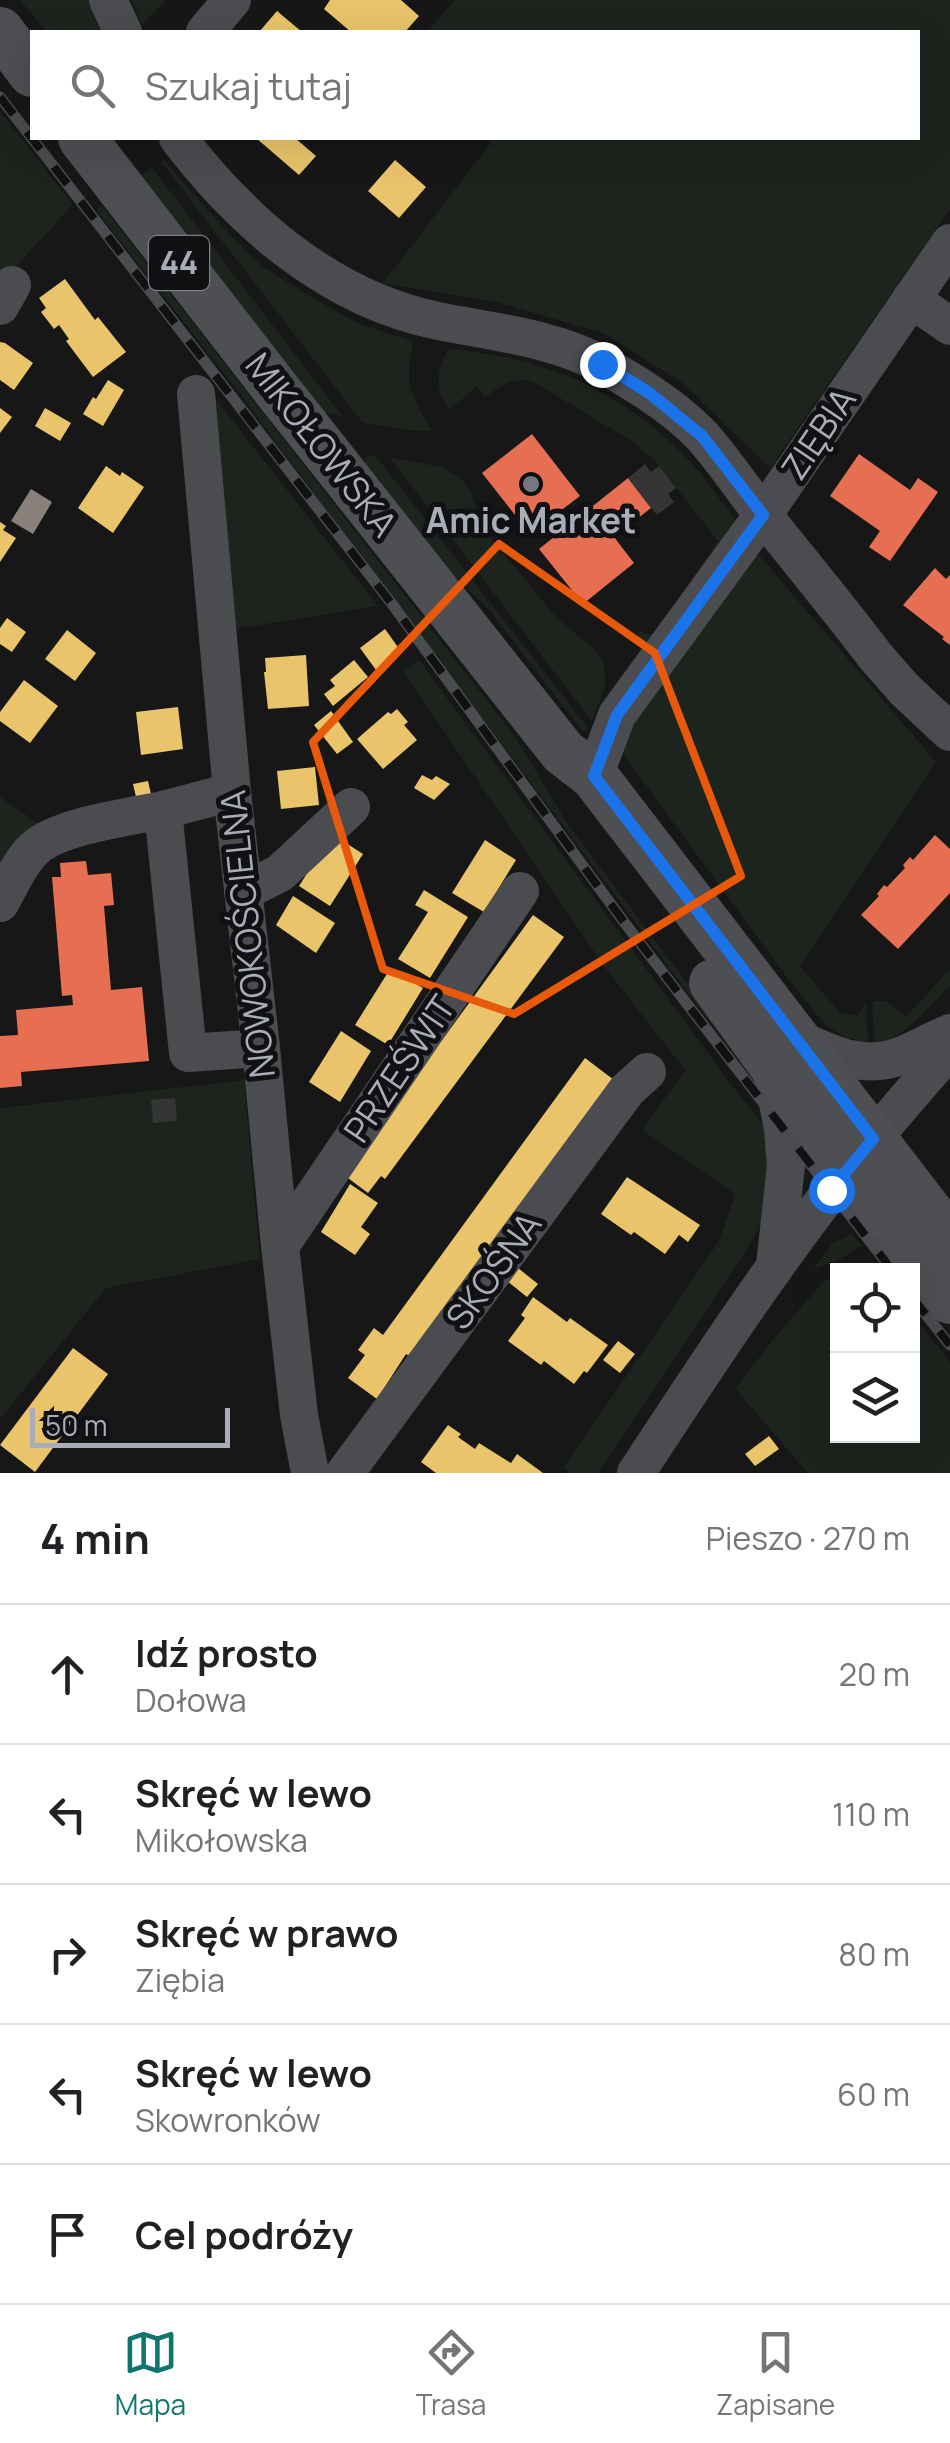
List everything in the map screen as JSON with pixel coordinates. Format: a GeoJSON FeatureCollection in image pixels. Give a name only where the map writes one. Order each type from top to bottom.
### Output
{"type":"FeatureCollection","features":[{"type":"Feature","properties":{"kind":"main road"},"geometry":{"type":"LineString","coordinates":[[0,31],[30,70]]}},
{"type":"Feature","properties":{"kind":"main road","name":"MIKOŁOWSKA"},"geometry":{"type":"LineString","coordinates":[[84,140],[288,404],[579,764],[573,792],[782,1049],[860,1154],[950,1300]]}},
{"type":"Feature","properties":{"kind":"main road","name":"MIKOŁOWSKA"},"geometry":{"type":"LineString","coordinates":[[860,1154],[950,1239]]}},
{"type":"Feature","properties":{"kind":"street"},"geometry":{"type":"LineString","coordinates":[[108,0],[122,30]]}},
{"type":"Feature","properties":{"kind":"street"},"geometry":{"type":"LineString","coordinates":[[207,30],[232,0]]}},
{"type":"Feature","properties":{"kind":"street"},"geometry":{"type":"LineString","coordinates":[[185,146],[219,186],[277,242],[317,272],[369,301],[434,320],[548,344],[602,364],[648,392],[702,436],[876,657],[950,732]]}},
{"type":"Feature","properties":{"kind":"street","name":"ZIĘBIA"},"geometry":{"type":"LineString","coordinates":[[579,764],[763,515],[950,243]]}},
{"type":"Feature","properties":{"kind":"street"},"geometry":{"type":"LineString","coordinates":[[911,299],[950,326]]}},
{"type":"Feature","properties":{"kind":"street","name":"NOWOKOŚCIELNA"},"geometry":{"type":"LineString","coordinates":[[196,394],[232,792],[299,1414],[310,1473]]}},
{"type":"Feature","properties":{"kind":"street"},"geometry":{"type":"LineString","coordinates":[[0,904],[30,852],[46,839],[100,822],[232,792]]}},
{"type":"Feature","properties":{"kind":"street"},"geometry":{"type":"LineString","coordinates":[[243,892],[280,873],[351,807]]}},
{"type":"Feature","properties":{"kind":"street"},"geometry":{"type":"LineString","coordinates":[[163,810],[188,1053],[262,1048]]}},
{"type":"Feature","properties":{"kind":"street","name":"PRZEŚWIT"},"geometry":{"type":"LineString","coordinates":[[280,1246],[520,891]]}},
{"type":"Feature","properties":{"kind":"street"},"geometry":{"type":"LineString","coordinates":[[774,1267],[786,1179],[786,1148],[778,1099],[782,1049],[869,1061],[895,1058],[950,1033]]}},
{"type":"Feature","properties":{"kind":"street"},"geometry":{"type":"LineString","coordinates":[[636,1473],[774,1267],[860,1154],[950,1049]]}},
{"type":"Feature","properties":{"kind":"street","name":"SKOŚNA"},"geometry":{"type":"LineString","coordinates":[[345,1473],[627,1090],[647,1072]]}},
{"type":"Feature","properties":{"kind":"highlighted area"},"geometry":{"type":"Polygon","coordinates":[[[499,544],[655,653],[741,876],[514,1014],[383,969],[313,742],[499,544]]]}},
{"type":"Feature","properties":{"kind":"shaded area"},"geometry":{"type":"Polygon","coordinates":[[[20,0],[90,0],[102,30],[45,30],[20,0]]]}},
{"type":"Feature","properties":{"kind":"shaded area"},"geometry":{"type":"Polygon","coordinates":[[[131,0],[166,0],[142,25],[131,0]]]}},
{"type":"Feature","properties":{"kind":"shaded area"},"geometry":{"type":"Polygon","coordinates":[[[455,0],[950,0],[950,209],[770,468],[680,381],[603,333],[492,301],[383,283],[491,143],[488,140],[920,140],[920,30],[429,30],[455,0]]]}},
{"type":"Feature","properties":{"kind":"shaded area"},"geometry":{"type":"Polygon","coordinates":[[[0,111],[73,205],[0,287],[0,111]]]}},
{"type":"Feature","properties":{"kind":"shaded area"},"geometry":{"type":"Polygon","coordinates":[[[163,159],[262,266],[359,324],[412,341],[410,383],[432,431],[363,423],[161,162],[163,159]]]}},
{"type":"Feature","properties":{"kind":"shaded area"},"geometry":{"type":"Polygon","coordinates":[[[152,168],[343,417],[324,412],[312,401],[138,177],[152,168]]]}},
{"type":"Feature","properties":{"kind":"shaded area"},"geometry":{"type":"Polygon","coordinates":[[[102,206],[516,738],[565,820],[744,1059],[745,1069],[234,386],[96,210],[102,206]]]}},
{"type":"Feature","properties":{"kind":"shaded area"},"geometry":{"type":"Polygon","coordinates":[[[449,348],[533,364],[598,390],[656,429],[704,477],[742,529],[673,630],[649,642],[635,641],[640,631],[649,635],[661,630],[718,541],[656,462],[633,442],[532,381],[507,384],[485,397],[477,386],[450,410],[439,387],[442,363],[449,348]]]}},
{"type":"Feature","properties":{"kind":"shaded area"},"geometry":{"type":"Polygon","coordinates":[[[211,393],[378,606],[227,630],[211,393]]]}},
{"type":"Feature","properties":{"kind":"shaded area"},"geometry":{"type":"Polygon","coordinates":[[[375,455],[588,728],[583,732],[490,611],[417,539],[364,463],[367,456],[375,455]]]}},
{"type":"Feature","properties":{"kind":"shaded area"},"geometry":{"type":"Polygon","coordinates":[[[390,458],[443,467],[460,478],[470,490],[483,528],[555,616],[594,649],[604,663],[605,687],[592,721],[390,458]]]}},
{"type":"Feature","properties":{"kind":"shaded area"},"geometry":{"type":"Polygon","coordinates":[[[751,546],[936,762],[800,966],[840,1013],[858,1016],[866,1002],[868,1043],[827,1027],[624,755],[628,717],[751,546]]]}},
{"type":"Feature","properties":{"kind":"shaded area"},"geometry":{"type":"Polygon","coordinates":[[[419,660],[764,1125],[768,1152],[766,1194],[759,1228],[598,1473],[570,1473],[563,1468],[719,1241],[735,1194],[642,1130],[685,1070],[603,965],[403,671],[419,660]]]}},
{"type":"Feature","properties":{"kind":"shaded area"},"geometry":{"type":"Polygon","coordinates":[[[0,797],[39,824],[0,882],[0,797]]]}},
{"type":"Feature","properties":{"kind":"shaded area"},"geometry":{"type":"Polygon","coordinates":[[[950,969],[950,986],[925,1012],[897,1035],[875,1043],[874,1001],[887,1001],[906,1017],[950,969]]]}},
{"type":"Feature","properties":{"kind":"shaded area"},"geometry":{"type":"Polygon","coordinates":[[[244,1080],[260,1259],[106,1288],[0,1419],[0,1108],[244,1080]]]}},
{"type":"Feature","properties":{"kind":"shaded area"},"geometry":{"type":"Polygon","coordinates":[[[852,1234],[861,1245],[841,1259],[813,1269],[833,1243],[852,1234]]]}},
{"type":"Feature","properties":{"kind":"shaded area"},"geometry":{"type":"Polygon","coordinates":[[[830,1278],[830,1443],[920,1443],[920,1324],[950,1362],[950,1473],[808,1473],[735,1389],[823,1282],[830,1278]]]}},
{"type":"Feature","properties":{"kind":"building: Mieszkania"},"geometry":{"type":"Polygon","coordinates":[[[330,0],[401,0],[419,16],[407,30],[349,30],[324,9],[330,0]]]}},
{"type":"Feature","properties":{"kind":"building: Mieszkania"},"geometry":{"type":"Polygon","coordinates":[[[277,11],[300,30],[261,30],[277,11]]]}},
{"type":"Feature","properties":{"kind":"building: Mieszkania"},"geometry":{"type":"Polygon","coordinates":[[[258,140],[297,140],[316,156],[299,175],[258,140]]]}},
{"type":"Feature","properties":{"kind":"building: Mieszkania"},"geometry":{"type":"Polygon","coordinates":[[[395,160],[426,187],[399,218],[368,191],[395,160]]]}},
{"type":"Feature","properties":{"kind":"building: Mieszkania"},"geometry":{"type":"Polygon","coordinates":[[[65,279],[95,320],[98,317],[126,352],[93,377],[59,325],[54,329],[41,312],[46,308],[39,298],[65,279]]]}},
{"type":"Feature","properties":{"kind":"building: Mieszkania"},"geometry":{"type":"Polygon","coordinates":[[[0,342],[33,363],[14,390],[0,380],[0,342]]]}},
{"type":"Feature","properties":{"kind":"building: Mieszkania"},"geometry":{"type":"Polygon","coordinates":[[[108,380],[124,390],[103,426],[83,414],[108,380]]]}},
{"type":"Feature","properties":{"kind":"building: Mieszkania"},"geometry":{"type":"Polygon","coordinates":[[[0,408],[12,417],[0,433],[0,408]]]}},
{"type":"Feature","properties":{"kind":"building: Mieszkania"},"geometry":{"type":"Polygon","coordinates":[[[45,408],[71,423],[60,441],[35,426],[45,408]]]}},
{"type":"Feature","properties":{"kind":"building: Mieszkania"},"geometry":{"type":"Polygon","coordinates":[[[106,466],[144,487],[113,533],[78,508],[106,466]]]}},
{"type":"Feature","properties":{"kind":"building: Mieszkania"},"geometry":{"type":"Polygon","coordinates":[[[0,522],[6,526],[3,530],[16,538],[0,562],[0,522]]]}},
{"type":"Feature","properties":{"kind":"building: Mieszkania"},"geometry":{"type":"Polygon","coordinates":[[[7,618],[26,632],[12,652],[0,644],[0,628],[7,618]]]}},
{"type":"Feature","properties":{"kind":"building: Mieszkania"},"geometry":{"type":"Polygon","coordinates":[[[385,629],[400,650],[376,670],[360,648],[385,629]]]}},
{"type":"Feature","properties":{"kind":"building: Mieszkania"},"geometry":{"type":"Polygon","coordinates":[[[67,630],[96,653],[75,681],[45,659],[67,630]]]}},
{"type":"Feature","properties":{"kind":"building: Mieszkania"},"geometry":{"type":"Polygon","coordinates":[[[306,655],[309,706],[268,709],[265,658],[306,655]]]}},
{"type":"Feature","properties":{"kind":"building: Mieszkania"},"geometry":{"type":"Polygon","coordinates":[[[354,660],[368,677],[333,706],[324,694],[335,686],[330,680],[354,660]]]}},
{"type":"Feature","properties":{"kind":"building: Mieszkania"},"geometry":{"type":"Polygon","coordinates":[[[24,680],[58,706],[30,743],[0,721],[0,712],[24,680]]]}},
{"type":"Feature","properties":{"kind":"building: Mieszkania"},"geometry":{"type":"Polygon","coordinates":[[[178,707],[183,749],[141,755],[136,712],[178,707]]]}},
{"type":"Feature","properties":{"kind":"building: Mieszkania"},"geometry":{"type":"Polygon","coordinates":[[[397,709],[417,740],[383,769],[357,739],[397,709]]]}},
{"type":"Feature","properties":{"kind":"building: Mieszkania"},"geometry":{"type":"Polygon","coordinates":[[[331,711],[353,742],[337,754],[314,725],[331,711]]]}},
{"type":"Feature","properties":{"kind":"building: Mieszkania"},"geometry":{"type":"Polygon","coordinates":[[[315,767],[319,805],[281,809],[277,771],[315,767]]]}},
{"type":"Feature","properties":{"kind":"building: Mieszkania"},"geometry":{"type":"Polygon","coordinates":[[[422,775],[432,780],[436,776],[450,784],[434,800],[414,788],[422,775]]]}},
{"type":"Feature","properties":{"kind":"building: Mieszkania"},"geometry":{"type":"Polygon","coordinates":[[[148,781],[151,794],[136,797],[133,784],[148,781]]]}},
{"type":"Feature","properties":{"kind":"building: Mieszkania"},"geometry":{"type":"Polygon","coordinates":[[[332,834],[363,854],[330,906],[299,886],[332,834]]]}},
{"type":"Feature","properties":{"kind":"building: Mieszkania"},"geometry":{"type":"Polygon","coordinates":[[[485,840],[516,860],[484,912],[452,893],[485,840]]]}},
{"type":"Feature","properties":{"kind":"building: Mieszkania"},"geometry":{"type":"Polygon","coordinates":[[[424,890],[468,917],[430,978],[398,959],[428,912],[415,905],[424,890]]]}},
{"type":"Feature","properties":{"kind":"building: Mieszkania"},"geometry":{"type":"Polygon","coordinates":[[[293,896],[335,923],[316,953],[276,925],[293,896]]]}},
{"type":"Feature","properties":{"kind":"building: Mieszkania"},"geometry":{"type":"Polygon","coordinates":[[[533,915],[564,937],[385,1179],[381,1176],[368,1193],[344,1175],[533,915]]]}},
{"type":"Feature","properties":{"kind":"building: Mieszkania"},"geometry":{"type":"Polygon","coordinates":[[[390,969],[423,988],[388,1045],[355,1025],[390,969]]]}},
{"type":"Feature","properties":{"kind":"building: Mieszkania"},"geometry":{"type":"Polygon","coordinates":[[[341,1031],[371,1051],[340,1102],[309,1082],[341,1031]]]}},
{"type":"Feature","properties":{"kind":"building: Mieszkania"},"geometry":{"type":"Polygon","coordinates":[[[585,1058],[614,1080],[413,1358],[406,1354],[377,1399],[348,1378],[365,1355],[358,1350],[374,1328],[383,1335],[585,1058]]]}},
{"type":"Feature","properties":{"kind":"building: Mieszkania"},"geometry":{"type":"Polygon","coordinates":[[[627,1177],[700,1225],[688,1242],[679,1235],[665,1254],[601,1214],[627,1177]]]}},
{"type":"Feature","properties":{"kind":"building: Mieszkania"},"geometry":{"type":"Polygon","coordinates":[[[350,1184],[378,1203],[361,1227],[370,1234],[355,1255],[321,1232],[350,1184]]]}},
{"type":"Feature","properties":{"kind":"building: Mieszkania"},"geometry":{"type":"Polygon","coordinates":[[[518,1268],[538,1284],[527,1297],[507,1281],[518,1268]]]}},
{"type":"Feature","properties":{"kind":"building: Mieszkania"},"geometry":{"type":"Polygon","coordinates":[[[533,1297],[608,1345],[574,1384],[508,1341],[525,1318],[521,1315],[533,1297]]]}},
{"type":"Feature","properties":{"kind":"building: Mieszkania"},"geometry":{"type":"Polygon","coordinates":[[[618,1341],[635,1354],[620,1373],[603,1360],[618,1341]]]}},
{"type":"Feature","properties":{"kind":"building: Mieszkania"},"geometry":{"type":"Polygon","coordinates":[[[73,1348],[108,1374],[35,1472],[0,1445],[73,1348]]]}},
{"type":"Feature","properties":{"kind":"building: Mieszkania"},"geometry":{"type":"Polygon","coordinates":[[[448,1425],[475,1449],[479,1443],[511,1463],[517,1454],[543,1473],[436,1473],[421,1462],[448,1425]]]}},
{"type":"Feature","properties":{"kind":"building: Mieszkania"},"geometry":{"type":"Polygon","coordinates":[[[769,1436],[779,1449],[755,1466],[745,1454],[769,1436]]]}},
{"type":"Feature","properties":{"kind":"building: Handel","name":"Amic Market"},"geometry":{"type":"Polygon","coordinates":[[[532,434],[580,496],[530,534],[482,473],[532,434]]]}},
{"type":"Feature","properties":{"kind":"building: Handel"},"geometry":{"type":"Polygon","coordinates":[[[859,454],[910,490],[918,478],[938,492],[890,561],[869,547],[880,531],[830,496],[859,454]]]}},
{"type":"Feature","properties":{"kind":"building: Handel"},"geometry":{"type":"Polygon","coordinates":[[[628,478],[651,508],[614,537],[634,563],[583,604],[539,549],[628,478]]]}},
{"type":"Feature","properties":{"kind":"building: Handel"},"geometry":{"type":"Polygon","coordinates":[[[935,568],[946,579],[950,575],[950,645],[903,605],[935,568]]]}},
{"type":"Feature","properties":{"kind":"building: Handel"},"geometry":{"type":"Polygon","coordinates":[[[935,835],[950,849],[950,893],[898,949],[861,915],[884,885],[887,887],[910,857],[913,860],[935,835]]]}},
{"type":"Feature","properties":{"kind":"building: Handel"},"geometry":{"type":"Polygon","coordinates":[[[86,861],[88,875],[111,873],[114,905],[104,906],[111,990],[142,987],[149,1061],[21,1072],[22,1086],[0,1088],[0,1036],[18,1035],[16,1010],[73,1005],[72,995],[62,996],[52,877],[61,877],[60,863],[86,861]]]}},
{"type":"Feature","properties":{"kind":"building: Przemysł"},"geometry":{"type":"Polygon","coordinates":[[[31,489],[52,502],[33,534],[11,521],[31,489]]]}},
{"type":"Feature","properties":{"kind":"building: Inne"},"geometry":{"type":"Polygon","coordinates":[[[645,464],[651,472],[659,466],[676,488],[668,494],[674,502],[657,515],[628,478],[645,464]]]}},
{"type":"Feature","properties":{"kind":"building: Inne"},"geometry":{"type":"Polygon","coordinates":[[[175,1098],[177,1121],[153,1123],[151,1100],[175,1098]]]}},
{"type":"Feature","properties":{"kind":"railway"},"geometry":{"type":"LineString","coordinates":[[0,97],[30,136]]}},
{"type":"Feature","properties":{"kind":"railway"},"geometry":{"type":"LineString","coordinates":[[33,140],[392,604],[624,922],[887,1263]]}},
{"type":"Feature","properties":{"kind":"railway"},"geometry":{"type":"LineString","coordinates":[[920,1307],[950,1345]]}},
{"type":"Feature","properties":{"kind":"place","name":"Amic Market"},"geometry":{"type":"Point","coordinates":[531,484]}},
{"type":"Feature","properties":{"kind":"route"},"geometry":{"type":"LineString","coordinates":[[602,364],[648,392],[702,436],[763,515],[617,715],[594,776],[873,1139],[831,1190]]}}]}
